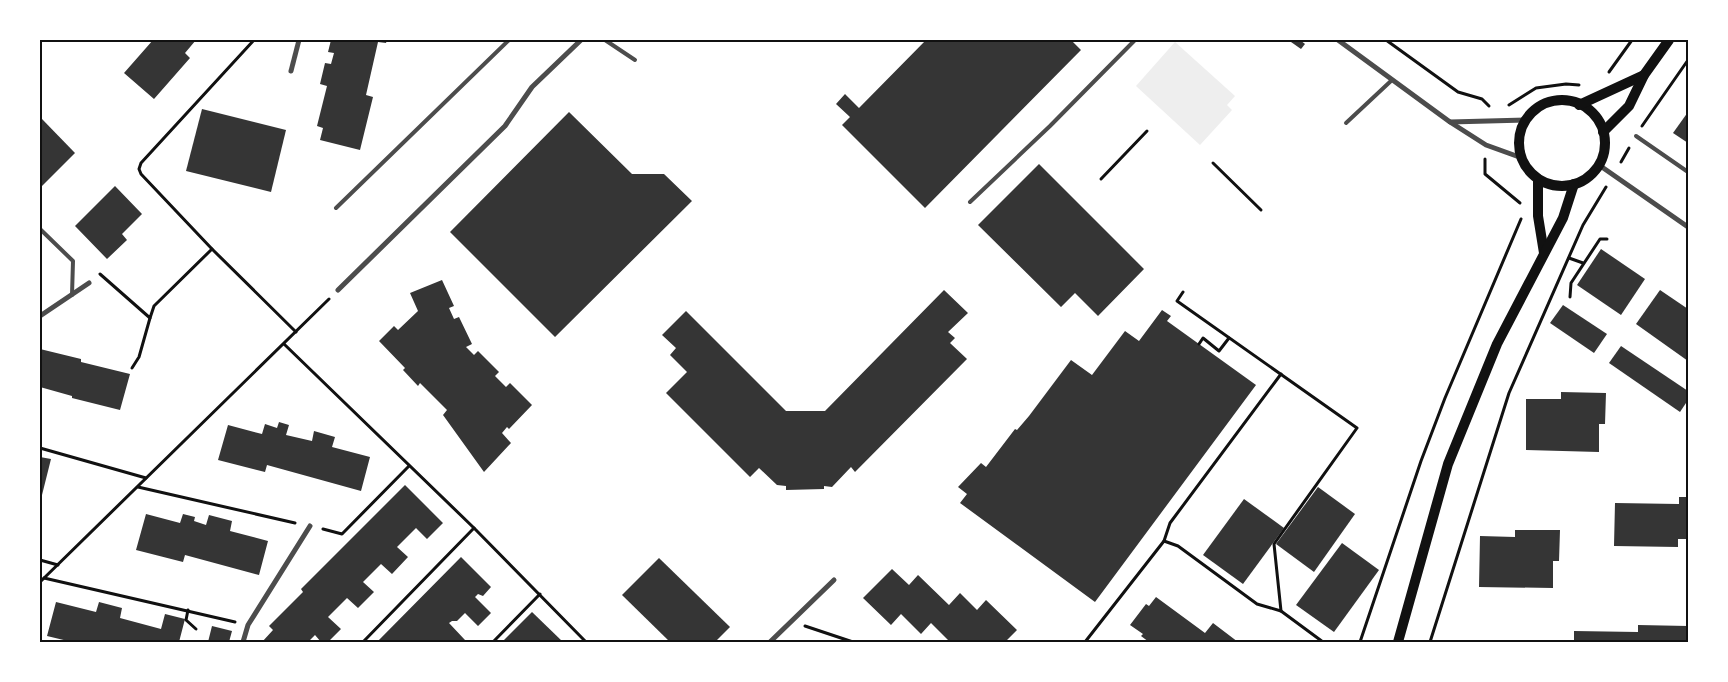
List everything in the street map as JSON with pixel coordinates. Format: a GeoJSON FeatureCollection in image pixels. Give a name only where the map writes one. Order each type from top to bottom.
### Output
{"type":"FeatureCollection","features":[{"type":"Feature","properties":{"kind":"main road"},"geometry":{"type":"LineString","coordinates":[[1603,132],[1629,106],[1644,75],[1669,40]]}},
{"type":"Feature","properties":{"kind":"main road"},"geometry":{"type":"LineString","coordinates":[[1580,104],[1644,75]]}},
{"type":"Feature","properties":{"kind":"main road"},"geometry":{"type":"LineString","coordinates":[[1569,101],[1580,104],[1595,117],[1603,132],[1604,149],[1599,165],[1588,177],[1574,184],[1554,186],[1538,179],[1528,170],[1519,148],[1520,137],[1526,120],[1533,112],[1550,102],[1569,101]]}},
{"type":"Feature","properties":{"kind":"main road"},"geometry":{"type":"LineString","coordinates":[[1538,179],[1538,216],[1544,253]]}},
{"type":"Feature","properties":{"kind":"main road"},"geometry":{"type":"LineString","coordinates":[[1398,642],[1448,464],[1497,344],[1563,218],[1574,184]]}},
{"type":"Feature","properties":{"kind":"street"},"geometry":{"type":"LineString","coordinates":[[291,71],[300,40]]}},
{"type":"Feature","properties":{"kind":"street"},"geometry":{"type":"LineString","coordinates":[[338,290],[505,126],[532,87],[581,40]]}},
{"type":"Feature","properties":{"kind":"street"},"geometry":{"type":"LineString","coordinates":[[1338,40],[1450,122],[1486,145],[1522,158]]}},
{"type":"Feature","properties":{"kind":"street"},"geometry":{"type":"LineString","coordinates":[[1450,122],[1526,120]]}},
{"type":"Feature","properties":{"kind":"street"},"geometry":{"type":"LineString","coordinates":[[1599,165],[1688,227]]}},
{"type":"Feature","properties":{"kind":"street"},"geometry":{"type":"LineString","coordinates":[[40,316],[89,283]]}},
{"type":"Feature","properties":{"kind":"street"},"geometry":{"type":"LineString","coordinates":[[243,642],[248,625],[310,526]]}},
{"type":"Feature","properties":{"kind":"street"},"geometry":{"type":"LineString","coordinates":[[770,642],[834,580]]}},
{"type":"Feature","properties":{"kind":"lane"},"geometry":{"type":"LineString","coordinates":[[336,208],[509,40]]}},
{"type":"Feature","properties":{"kind":"lane"},"geometry":{"type":"LineString","coordinates":[[605,40],[635,60]]}},
{"type":"Feature","properties":{"kind":"lane"},"geometry":{"type":"LineString","coordinates":[[970,202],[1050,126],[1135,40]]}},
{"type":"Feature","properties":{"kind":"lane"},"geometry":{"type":"LineString","coordinates":[[1346,123],[1392,80]]}},
{"type":"Feature","properties":{"kind":"lane"},"geometry":{"type":"LineString","coordinates":[[1636,136],[1688,172]]}},
{"type":"Feature","properties":{"kind":"lane"},"geometry":{"type":"LineString","coordinates":[[40,229],[73,261],[72,295]]}},
{"type":"Feature","properties":{"kind":"path"},"geometry":{"type":"LineString","coordinates":[[254,40],[141,163],[139,169],[140,174],[212,249],[296,332]]}},
{"type":"Feature","properties":{"kind":"path"},"geometry":{"type":"LineString","coordinates":[[1386,40],[1458,92],[1482,99],[1490,107]]}},
{"type":"Feature","properties":{"kind":"path"},"geometry":{"type":"LineString","coordinates":[[1430,642],[1510,393],[1583,225],[1646,119],[1688,60]]}},
{"type":"Feature","properties":{"kind":"path"},"geometry":{"type":"LineString","coordinates":[[1101,179],[1147,132]]}},
{"type":"Feature","properties":{"kind":"path"},"geometry":{"type":"LineString","coordinates":[[1213,163],[1261,210]]}},
{"type":"Feature","properties":{"kind":"path"},"geometry":{"type":"LineString","coordinates":[[1360,642],[1421,461],[1445,398],[1523,214],[1538,216]]}},
{"type":"Feature","properties":{"kind":"path"},"geometry":{"type":"LineString","coordinates":[[1570,297],[1571,283],[1583,264],[1600,239],[1608,239]]}},
{"type":"Feature","properties":{"kind":"path"},"geometry":{"type":"LineString","coordinates":[[132,368],[139,357],[154,306],[212,249]]}},
{"type":"Feature","properties":{"kind":"path"},"geometry":{"type":"LineString","coordinates":[[1569,258],[1583,264]]}},
{"type":"Feature","properties":{"kind":"path"},"geometry":{"type":"LineString","coordinates":[[89,283],[101,273],[150,318]]}},
{"type":"Feature","properties":{"kind":"path"},"geometry":{"type":"LineString","coordinates":[[40,582],[338,290]]}},
{"type":"Feature","properties":{"kind":"path"},"geometry":{"type":"LineString","coordinates":[[1183,292],[1177,301],[1357,428],[1274,544],[1281,611]]}},
{"type":"Feature","properties":{"kind":"path"},"geometry":{"type":"LineString","coordinates":[[1199,344],[1202,338],[1219,351],[1229,338]]}},
{"type":"Feature","properties":{"kind":"path"},"geometry":{"type":"LineString","coordinates":[[284,344],[474,528],[586,642]]}},
{"type":"Feature","properties":{"kind":"path"},"geometry":{"type":"LineString","coordinates":[[1086,642],[1164,541],[1170,523],[1281,374]]}},
{"type":"Feature","properties":{"kind":"path"},"geometry":{"type":"LineString","coordinates":[[40,448],[146,478]]}},
{"type":"Feature","properties":{"kind":"path"},"geometry":{"type":"LineString","coordinates":[[137,487],[342,534],[409,466]]}},
{"type":"Feature","properties":{"kind":"path"},"geometry":{"type":"LineString","coordinates":[[363,642],[474,528]]}},
{"type":"Feature","properties":{"kind":"path"},"geometry":{"type":"LineString","coordinates":[[1164,541],[1178,546],[1257,604],[1281,611],[1323,642]]}},
{"type":"Feature","properties":{"kind":"path"},"geometry":{"type":"LineString","coordinates":[[40,560],[58,565]]}},
{"type":"Feature","properties":{"kind":"path"},"geometry":{"type":"LineString","coordinates":[[44,578],[248,625]]}},
{"type":"Feature","properties":{"kind":"path"},"geometry":{"type":"LineString","coordinates":[[493,642],[540,594]]}},
{"type":"Feature","properties":{"kind":"path"},"geometry":{"type":"LineString","coordinates":[[188,610],[186,620],[196,629]]}},
{"type":"Feature","properties":{"kind":"path"},"geometry":{"type":"LineString","coordinates":[[790,622],[853,642]]}},
{"type":"Feature","properties":{"kind":"shaded area"},"geometry":{"type":"Polygon","coordinates":[[[1175,42],[1235,96],[1227,105],[1232,110],[1200,145],[1136,86],[1175,42]]]}},
{"type":"Feature","properties":{"kind":"building"},"geometry":{"type":"Polygon","coordinates":[[[153,40],[196,40],[185,53],[190,58],[154,99],[124,73],[153,40]]]}},
{"type":"Feature","properties":{"kind":"building"},"geometry":{"type":"Polygon","coordinates":[[[331,40],[387,40],[386,43],[378,42],[366,95],[373,97],[360,150],[320,140],[323,128],[317,126],[327,86],[320,84],[325,63],[331,64],[334,53],[328,52],[331,40]]]}},
{"type":"Feature","properties":{"kind":"building"},"geometry":{"type":"Polygon","coordinates":[[[926,40],[1071,40],[1081,50],[925,208],[842,125],[850,117],[836,104],[845,94],[859,108],[926,40]]]}},
{"type":"Feature","properties":{"kind":"building"},"geometry":{"type":"Polygon","coordinates":[[[1293,40],[1300,40],[1305,44],[1301,49],[1291,42],[1293,40]]]}},
{"type":"Feature","properties":{"kind":"building"},"geometry":{"type":"Polygon","coordinates":[[[202,109],[286,130],[271,192],[186,171],[202,109]]]}},
{"type":"Feature","properties":{"kind":"building"},"geometry":{"type":"Polygon","coordinates":[[[569,112],[632,174],[664,174],[692,201],[555,337],[450,232],[569,112]]]}},
{"type":"Feature","properties":{"kind":"building"},"geometry":{"type":"Polygon","coordinates":[[[1688,112],[1688,143],[1673,133],[1688,112]]]}},
{"type":"Feature","properties":{"kind":"building"},"geometry":{"type":"Polygon","coordinates":[[[42,119],[75,153],[40,188],[40,121],[42,119]]]}},
{"type":"Feature","properties":{"kind":"building"},"geometry":{"type":"Polygon","coordinates":[[[1039,164],[1144,269],[1098,316],[1075,293],[1061,307],[978,225],[1039,164]]]}},
{"type":"Feature","properties":{"kind":"building"},"geometry":{"type":"Polygon","coordinates":[[[115,186],[142,214],[122,234],[127,240],[107,259],[75,226],[115,186]]]}},
{"type":"Feature","properties":{"kind":"building"},"geometry":{"type":"Polygon","coordinates":[[[1601,249],[1645,279],[1621,315],[1577,285],[1601,249]]]}},
{"type":"Feature","properties":{"kind":"building"},"geometry":{"type":"Polygon","coordinates":[[[442,280],[454,306],[449,308],[454,319],[459,317],[472,344],[466,347],[474,355],[478,351],[499,372],[495,376],[506,387],[510,383],[532,405],[509,429],[507,427],[502,433],[511,443],[484,472],[443,415],[447,410],[420,383],[418,386],[403,370],[405,368],[379,341],[394,326],[398,330],[418,311],[410,293],[442,280]]]}},
{"type":"Feature","properties":{"kind":"building"},"geometry":{"type":"Polygon","coordinates":[[[944,290],[968,313],[948,332],[955,338],[950,343],[967,359],[855,472],[851,467],[832,487],[824,486],[824,489],[786,490],[786,486],[777,485],[759,468],[750,477],[666,393],[687,372],[670,355],[676,348],[662,335],[686,311],[786,411],[825,411],[944,290]]]}},
{"type":"Feature","properties":{"kind":"building"},"geometry":{"type":"Polygon","coordinates":[[[1660,290],[1688,309],[1688,361],[1636,324],[1660,290]]]}},
{"type":"Feature","properties":{"kind":"building"},"geometry":{"type":"Polygon","coordinates":[[[1563,305],[1607,334],[1594,353],[1550,323],[1563,305]]]}},
{"type":"Feature","properties":{"kind":"building"},"geometry":{"type":"Polygon","coordinates":[[[1162,310],[1171,316],[1167,321],[1256,385],[1095,602],[960,503],[967,494],[958,487],[981,463],[986,467],[1015,429],[1017,430],[1029,416],[1071,360],[1092,375],[1125,331],[1139,341],[1162,310]]]}},
{"type":"Feature","properties":{"kind":"building"},"geometry":{"type":"Polygon","coordinates":[[[1621,346],[1688,391],[1688,400],[1680,412],[1609,363],[1621,346]]]}},
{"type":"Feature","properties":{"kind":"building"},"geometry":{"type":"Polygon","coordinates":[[[40,349],[81,359],[81,362],[130,374],[120,410],[72,398],[72,396],[40,387],[40,349]]]}},
{"type":"Feature","properties":{"kind":"building"},"geometry":{"type":"Polygon","coordinates":[[[1561,392],[1606,393],[1605,424],[1599,424],[1599,452],[1526,450],[1526,399],[1561,399],[1561,392]]]}},
{"type":"Feature","properties":{"kind":"building"},"geometry":{"type":"Polygon","coordinates":[[[279,422],[289,425],[286,435],[312,441],[314,431],[335,437],[332,447],[370,457],[361,491],[267,465],[265,472],[218,460],[228,425],[262,434],[265,424],[277,428],[279,422]]]}},
{"type":"Feature","properties":{"kind":"building"},"geometry":{"type":"Polygon","coordinates":[[[40,457],[51,459],[41,499],[40,499],[40,457]]]}},
{"type":"Feature","properties":{"kind":"building"},"geometry":{"type":"Polygon","coordinates":[[[405,485],[443,523],[427,539],[416,528],[397,547],[408,557],[392,574],[381,564],[363,582],[374,592],[358,608],[347,598],[328,617],[341,629],[328,642],[321,642],[315,635],[308,642],[262,642],[273,630],[269,626],[303,592],[301,589],[405,485]]]}},
{"type":"Feature","properties":{"kind":"building"},"geometry":{"type":"Polygon","coordinates":[[[1318,487],[1355,514],[1314,572],[1276,544],[1318,487]]]}},
{"type":"Feature","properties":{"kind":"building"},"geometry":{"type":"Polygon","coordinates":[[[1679,497],[1688,497],[1688,539],[1678,539],[1678,547],[1614,546],[1615,503],[1679,504],[1679,497]]]}},
{"type":"Feature","properties":{"kind":"building"},"geometry":{"type":"Polygon","coordinates":[[[1244,499],[1284,528],[1243,584],[1203,555],[1244,499]]]}},
{"type":"Feature","properties":{"kind":"building"},"geometry":{"type":"Polygon","coordinates":[[[146,514],[180,523],[183,514],[195,517],[194,521],[206,525],[209,515],[232,521],[230,531],[268,541],[259,575],[185,555],[183,562],[136,550],[146,514]]]}},
{"type":"Feature","properties":{"kind":"building"},"geometry":{"type":"Polygon","coordinates":[[[1515,530],[1560,530],[1559,561],[1553,561],[1553,588],[1479,587],[1480,536],[1515,537],[1515,530]]]}},
{"type":"Feature","properties":{"kind":"building"},"geometry":{"type":"Polygon","coordinates":[[[1342,543],[1379,570],[1334,632],[1296,605],[1342,543]]]}},
{"type":"Feature","properties":{"kind":"building"},"geometry":{"type":"Polygon","coordinates":[[[461,557],[491,587],[483,596],[478,594],[475,597],[491,613],[478,626],[465,613],[457,621],[449,623],[465,640],[463,642],[377,642],[461,557]]]}},
{"type":"Feature","properties":{"kind":"building"},"geometry":{"type":"Polygon","coordinates":[[[659,558],[730,627],[715,642],[670,642],[622,595],[659,558]]]}},
{"type":"Feature","properties":{"kind":"building"},"geometry":{"type":"Polygon","coordinates":[[[892,569],[909,585],[918,575],[949,605],[960,593],[977,610],[986,600],[1017,630],[1005,642],[971,642],[969,640],[967,642],[950,642],[931,623],[921,634],[901,614],[891,625],[863,598],[892,569]]]}},
{"type":"Feature","properties":{"kind":"building"},"geometry":{"type":"Polygon","coordinates":[[[1156,597],[1205,633],[1213,623],[1238,642],[1149,642],[1141,636],[1143,634],[1130,625],[1146,604],[1149,606],[1156,597]]]}},
{"type":"Feature","properties":{"kind":"building"},"geometry":{"type":"Polygon","coordinates":[[[56,602],[96,612],[99,602],[122,608],[120,618],[161,629],[165,614],[185,619],[179,642],[72,642],[47,636],[56,602]]]}},
{"type":"Feature","properties":{"kind":"building"},"geometry":{"type":"Polygon","coordinates":[[[532,612],[563,642],[502,642],[532,612]]]}},
{"type":"Feature","properties":{"kind":"building"},"geometry":{"type":"Polygon","coordinates":[[[1638,625],[1688,626],[1688,642],[1574,642],[1574,631],[1638,632],[1638,625]]]}},
{"type":"Feature","properties":{"kind":"building"},"geometry":{"type":"Polygon","coordinates":[[[212,626],[232,631],[229,642],[208,642],[212,626]]]}}]}
